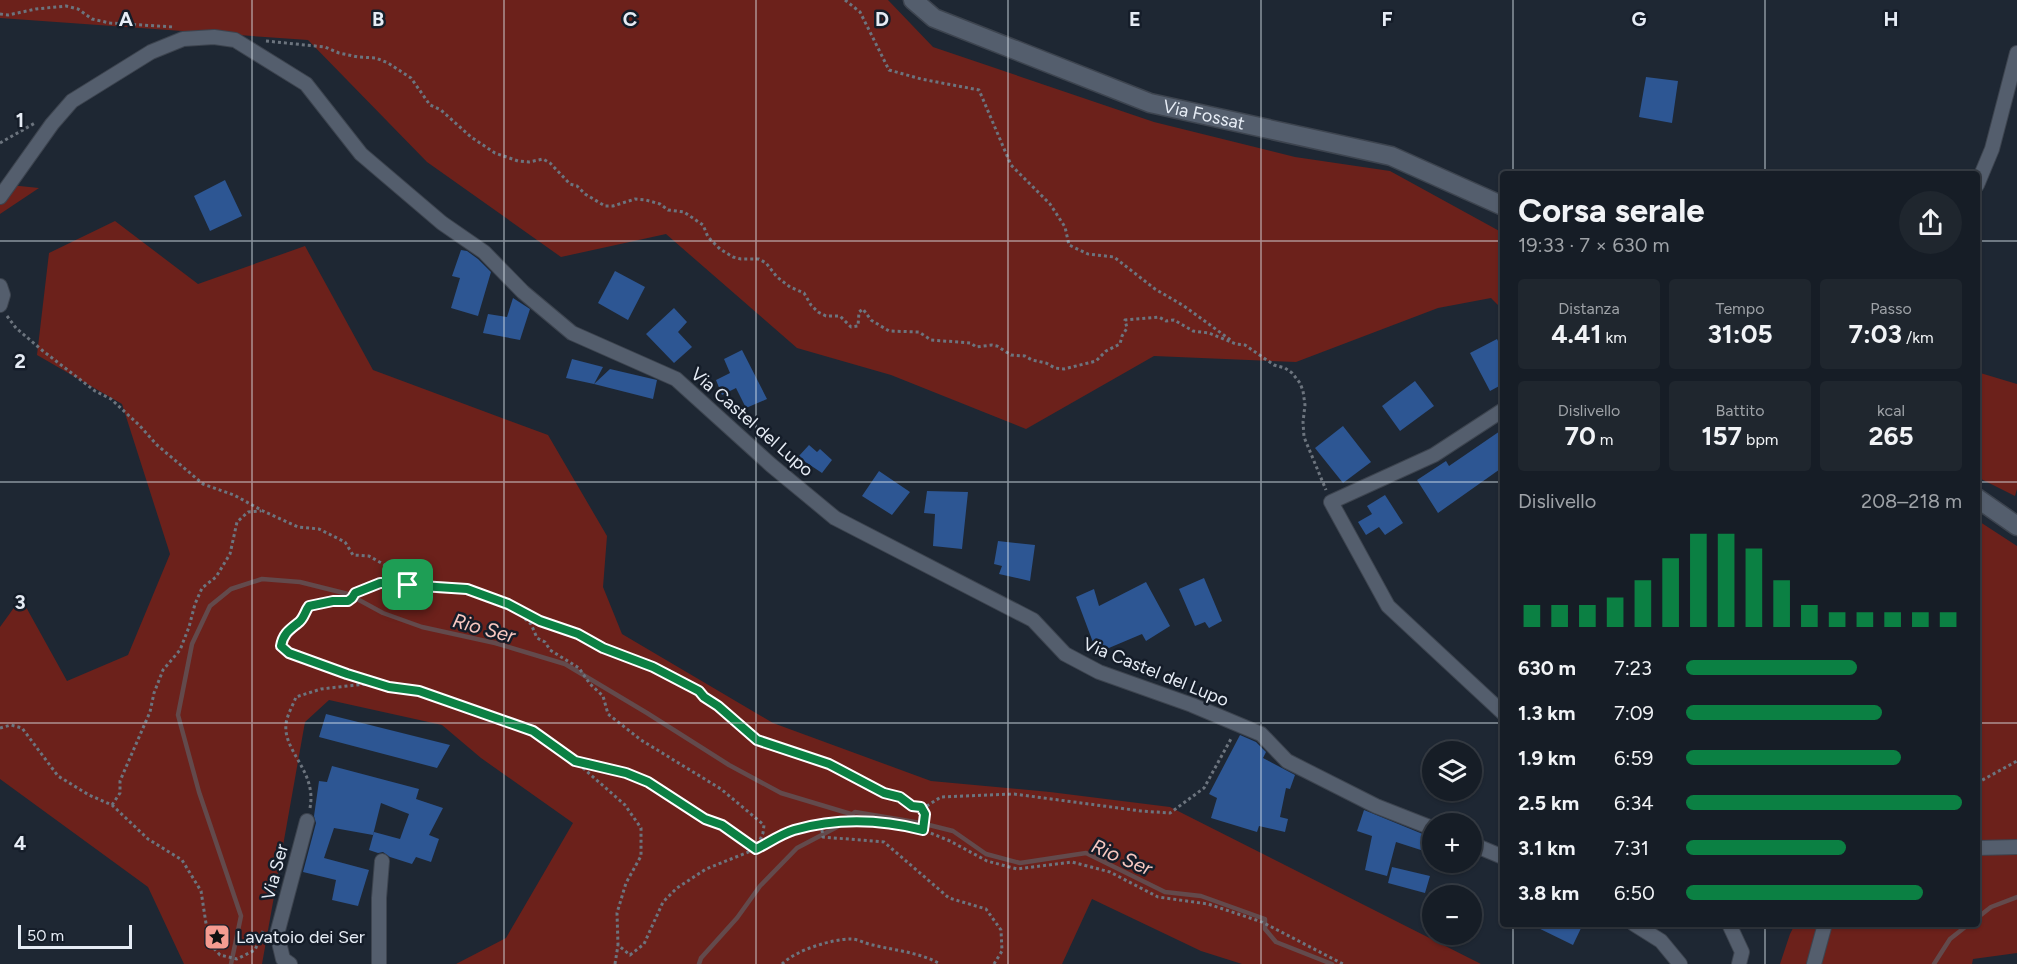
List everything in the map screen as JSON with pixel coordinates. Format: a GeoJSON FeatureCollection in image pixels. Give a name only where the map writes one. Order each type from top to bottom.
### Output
{"type":"FeatureCollection","features":[{"type":"Feature","properties":{"kind":"street","name":"Via Fossat"},"geometry":{"type":"LineString","coordinates":[[913,0],[934,18],[1150,103],[1391,156],[1500,205]]}},
{"type":"Feature","properties":{"kind":"street","name":"Via Castel del Lupo"},"geometry":{"type":"LineString","coordinates":[[0,197],[52,124],[72,101],[151,52],[183,39],[214,37],[235,40],[306,84],[361,154],[442,223],[484,252],[523,292],[572,333],[676,379],[771,465],[835,518],[1033,620],[1065,654],[1099,672],[1192,705],[1261,734],[1287,761],[1376,806],[1422,824]]}},
{"type":"Feature","properties":{"kind":"street"},"geometry":{"type":"LineString","coordinates":[[1980,178],[1992,149],[2017,53]]}},
{"type":"Feature","properties":{"kind":"street"},"geometry":{"type":"LineString","coordinates":[[0,286],[3,295],[0,304]]}},
{"type":"Feature","properties":{"kind":"street"},"geometry":{"type":"LineString","coordinates":[[1500,412],[1434,455],[1330,502],[1388,606],[1500,710]]}},
{"type":"Feature","properties":{"kind":"street"},"geometry":{"type":"LineString","coordinates":[[1980,500],[2017,526]]}},
{"type":"Feature","properties":{"kind":"street","name":"Via Ser"},"geometry":{"type":"LineString","coordinates":[[290,964],[283,959],[277,934],[307,821]]}},
{"type":"Feature","properties":{"kind":"street"},"geometry":{"type":"LineString","coordinates":[[1980,848],[2017,847]]}},
{"type":"Feature","properties":{"kind":"street"},"geometry":{"type":"LineString","coordinates":[[1482,848],[1500,856]]}},
{"type":"Feature","properties":{"kind":"street"},"geometry":{"type":"LineString","coordinates":[[378,964],[382,861]]}},
{"type":"Feature","properties":{"kind":"street"},"geometry":{"type":"LineString","coordinates":[[1639,927],[1661,941],[1680,964]]}},
{"type":"Feature","properties":{"kind":"street"},"geometry":{"type":"LineString","coordinates":[[1730,927],[1742,952],[1739,964]]}},
{"type":"Feature","properties":{"kind":"street"},"geometry":{"type":"LineString","coordinates":[[1814,964],[1825,927]]}},
{"type":"Feature","properties":{"kind":"path"},"geometry":{"type":"LineString","coordinates":[[845,0],[860,12],[889,69],[921,79],[979,90],[1011,165],[1050,204],[1065,227],[1069,245],[1088,254],[1114,257],[1155,290],[1184,306],[1236,344]]}},
{"type":"Feature","properties":{"kind":"path"},"geometry":{"type":"LineString","coordinates":[[0,14],[8,15],[66,6],[78,9],[92,19],[110,23],[180,27]]}},
{"type":"Feature","properties":{"kind":"path"},"geometry":{"type":"LineString","coordinates":[[235,40],[325,47],[339,53],[376,58],[388,63],[411,78],[430,105],[441,110],[471,137],[495,153],[518,161],[529,162],[543,159],[550,162],[570,184],[577,186],[585,194],[605,206],[613,206],[635,199],[660,204],[668,210],[684,212],[703,225],[708,237],[720,249],[733,257],[759,259],[766,263],[777,277],[790,287],[804,293],[818,312],[826,316],[840,316],[851,327],[858,326],[859,312],[862,309],[871,320],[890,331],[920,332],[931,340],[971,343],[976,346],[997,346],[1011,355],[1025,356],[1064,369],[1096,361],[1106,351],[1120,344],[1127,328],[1125,320],[1133,318],[1159,317],[1166,321],[1174,320],[1193,331],[1209,333],[1236,344],[1245,345],[1274,365],[1285,368],[1300,383],[1305,405],[1304,437],[1330,502]]}},
{"type":"Feature","properties":{"kind":"path"},"geometry":{"type":"LineString","coordinates":[[0,304],[16,328],[95,391],[111,399],[157,445],[203,484],[234,495],[298,527],[319,530],[345,542],[353,555],[369,556],[414,584],[467,589],[508,604],[540,621],[578,634],[603,648],[653,667],[699,691],[757,740],[829,764],[884,793],[900,797],[912,806],[921,807],[925,814]]}},
{"type":"Feature","properties":{"kind":"path"},"geometry":{"type":"LineString","coordinates":[[112,805],[120,793],[120,781],[150,712],[163,670],[180,650],[202,588],[216,577],[230,554],[237,522],[248,512],[263,511]]}},
{"type":"Feature","properties":{"kind":"path"},"geometry":{"type":"LineString","coordinates":[[389,687],[289,653],[281,646],[283,638],[293,625],[299,623],[309,606],[333,601],[348,601],[355,593],[380,583],[414,584]]}},
{"type":"Feature","properties":{"kind":"path"},"geometry":{"type":"LineString","coordinates":[[508,604],[531,624],[537,638],[545,642],[550,650],[579,668],[590,684],[603,696],[608,714],[641,740],[721,789],[764,825],[764,833],[756,849]]}},
{"type":"Feature","properties":{"kind":"path"},"geometry":{"type":"LineString","coordinates":[[307,821],[311,804],[307,774],[289,743],[286,724],[296,697],[321,689],[365,684],[419,691],[533,731],[575,761],[625,805],[641,828],[641,856],[626,883],[617,912],[618,945],[615,964]]}},
{"type":"Feature","properties":{"kind":"path"},"geometry":{"type":"LineString","coordinates":[[923,828],[926,807],[941,797],[1014,794],[1141,812],[1170,813],[1204,788],[1238,724]]}},
{"type":"Feature","properties":{"kind":"path"},"geometry":{"type":"LineString","coordinates":[[0,728],[11,725],[22,728],[58,776],[89,795],[112,805],[148,839],[182,860],[201,891],[209,943],[220,956],[237,959],[255,950],[264,927]]}},
{"type":"Feature","properties":{"kind":"path"},"geometry":{"type":"LineString","coordinates":[[575,761],[626,773],[648,782],[705,819],[722,825],[756,849]]}},
{"type":"Feature","properties":{"kind":"path"},"geometry":{"type":"LineString","coordinates":[[1980,781],[2017,761]]}},
{"type":"Feature","properties":{"kind":"path"},"geometry":{"type":"LineString","coordinates":[[618,945],[630,955],[644,944],[663,902],[677,888],[706,869],[756,849],[791,831],[859,820],[923,828],[987,861],[1017,869],[1072,862],[1110,872],[1158,897],[1208,904],[1262,922],[1343,964]]}},
{"type":"Feature","properties":{"kind":"path"},"geometry":{"type":"LineString","coordinates":[[820,825],[823,837],[884,842],[949,898],[986,909],[1001,930],[1002,951],[994,964]]}},
{"type":"Feature","properties":{"kind":"path"},"geometry":{"type":"LineString","coordinates":[[783,964],[788,959],[822,944],[853,939],[925,956],[940,964]]}},
{"type":"Feature","properties":{"kind":"shaded area"},"geometry":{"type":"Polygon","coordinates":[[[0,0],[888,0],[933,47],[1154,122],[1295,157],[1390,171],[1500,231],[1500,307],[1491,298],[1438,308],[1296,362],[1154,356],[1026,429],[891,375],[797,348],[666,234],[561,257],[427,162],[308,40],[0,18],[0,0]]]}},
{"type":"Feature","properties":{"kind":"shaded area"},"geometry":{"type":"Polygon","coordinates":[[[0,184],[39,188],[0,214],[0,184]]]}},
{"type":"Feature","properties":{"kind":"shaded area"},"geometry":{"type":"Polygon","coordinates":[[[115,221],[198,284],[305,246],[373,370],[548,435],[607,536],[603,587],[622,634],[773,723],[931,781],[1050,792],[1170,807],[1422,934],[1422,945],[1443,945],[1481,964],[1242,964],[1201,951],[1092,899],[1062,964],[456,964],[506,938],[573,823],[481,758],[442,725],[329,700],[305,722],[262,964],[184,964],[148,887],[0,779],[0,627],[21,598],[67,681],[128,655],[170,554],[122,404],[37,355],[49,253],[115,221]]]}},
{"type":"Feature","properties":{"kind":"shaded area"},"geometry":{"type":"Polygon","coordinates":[[[1980,373],[2017,384],[2017,489],[2015,496],[1980,478],[1980,373]]]}},
{"type":"Feature","properties":{"kind":"shaded area"},"geometry":{"type":"Polygon","coordinates":[[[1980,522],[2017,546],[2017,953],[1973,959],[1972,964],[1780,964],[1794,927],[1980,927],[1980,522]]]}},
{"type":"Feature","properties":{"kind":"building"},"geometry":{"type":"Polygon","coordinates":[[[1646,77],[1678,81],[1672,123],[1639,117],[1646,77]]]}},
{"type":"Feature","properties":{"kind":"building"},"geometry":{"type":"Polygon","coordinates":[[[225,180],[242,216],[210,231],[194,196],[225,180]]]}},
{"type":"Feature","properties":{"kind":"building"},"geometry":{"type":"Polygon","coordinates":[[[461,250],[467,251],[478,259],[491,272],[478,316],[451,308],[460,278],[452,276],[461,250]]]}},
{"type":"Feature","properties":{"kind":"building"},"geometry":{"type":"Polygon","coordinates":[[[615,271],[645,287],[628,320],[598,303],[615,271]]]}},
{"type":"Feature","properties":{"kind":"building"},"geometry":{"type":"Polygon","coordinates":[[[513,298],[530,309],[520,340],[483,333],[488,314],[507,317],[513,298]]]}},
{"type":"Feature","properties":{"kind":"building"},"geometry":{"type":"Polygon","coordinates":[[[674,308],[687,322],[678,332],[692,347],[674,363],[646,334],[674,308]]]}},
{"type":"Feature","properties":{"kind":"building"},"geometry":{"type":"Polygon","coordinates":[[[1497,339],[1500,345],[1500,386],[1490,391],[1470,353],[1497,339]]]}},
{"type":"Feature","properties":{"kind":"building"},"geometry":{"type":"Polygon","coordinates":[[[742,350],[767,399],[746,408],[736,388],[722,395],[716,380],[730,373],[724,359],[742,350]]]}},
{"type":"Feature","properties":{"kind":"building"},"geometry":{"type":"Polygon","coordinates":[[[572,359],[603,367],[594,384],[566,378],[572,359]]]}},
{"type":"Feature","properties":{"kind":"building"},"geometry":{"type":"Polygon","coordinates":[[[610,369],[657,380],[653,399],[594,384],[610,369]]]}},
{"type":"Feature","properties":{"kind":"building"},"geometry":{"type":"Polygon","coordinates":[[[1415,381],[1434,406],[1400,431],[1382,406],[1415,381]]]}},
{"type":"Feature","properties":{"kind":"building"},"geometry":{"type":"Polygon","coordinates":[[[1343,426],[1371,462],[1343,483],[1315,448],[1343,426]]]}},
{"type":"Feature","properties":{"kind":"building"},"geometry":{"type":"Polygon","coordinates":[[[1500,431],[1500,469],[1438,513],[1417,480],[1446,461],[1449,466],[1500,431]]]}},
{"type":"Feature","properties":{"kind":"building"},"geometry":{"type":"Polygon","coordinates":[[[809,445],[817,452],[820,449],[832,460],[822,473],[798,457],[809,445]]]}},
{"type":"Feature","properties":{"kind":"building"},"geometry":{"type":"Polygon","coordinates":[[[879,471],[910,492],[892,515],[862,496],[879,471]]]}},
{"type":"Feature","properties":{"kind":"building"},"geometry":{"type":"Polygon","coordinates":[[[927,491],[968,492],[962,549],[933,546],[935,514],[924,513],[927,491]]]}},
{"type":"Feature","properties":{"kind":"building"},"geometry":{"type":"Polygon","coordinates":[[[1385,495],[1403,523],[1385,535],[1379,527],[1366,535],[1358,522],[1372,514],[1367,506],[1385,495]]]}},
{"type":"Feature","properties":{"kind":"building"},"geometry":{"type":"Polygon","coordinates":[[[998,541],[1035,545],[1030,581],[999,574],[1002,566],[994,564],[998,541]]]}},
{"type":"Feature","properties":{"kind":"building"},"geometry":{"type":"Polygon","coordinates":[[[1204,578],[1222,621],[1209,628],[1205,622],[1195,626],[1179,589],[1204,578]]]}},
{"type":"Feature","properties":{"kind":"building"},"geometry":{"type":"Polygon","coordinates":[[[1146,582],[1170,626],[1146,641],[1142,634],[1097,653],[1076,597],[1094,589],[1099,606],[1146,582]]]}},
{"type":"Feature","properties":{"kind":"building"},"geometry":{"type":"Polygon","coordinates":[[[326,714],[450,745],[437,768],[319,737],[326,714]]]}},
{"type":"Feature","properties":{"kind":"building"},"geometry":{"type":"Polygon","coordinates":[[[1240,735],[1256,742],[1266,752],[1263,758],[1295,775],[1290,789],[1286,788],[1280,817],[1288,819],[1285,832],[1259,826],[1257,832],[1211,818],[1217,798],[1209,794],[1240,735]]]}},
{"type":"Feature","properties":{"kind":"building"},"geometry":{"type":"Polygon","coordinates":[[[332,766],[419,789],[416,799],[443,808],[429,835],[439,839],[431,862],[416,857],[412,864],[390,857],[383,852],[369,850],[374,832],[400,839],[409,814],[381,803],[373,835],[334,828],[324,858],[369,870],[358,906],[332,900],[336,880],[303,872],[316,823],[314,816],[319,781],[327,782],[332,766]]]}},
{"type":"Feature","properties":{"kind":"building"},"geometry":{"type":"Polygon","coordinates":[[[1364,810],[1422,834],[1422,850],[1396,842],[1387,876],[1365,870],[1372,836],[1357,831],[1364,810]]]}},
{"type":"Feature","properties":{"kind":"building"},"geometry":{"type":"Polygon","coordinates":[[[1392,867],[1430,876],[1427,885],[1422,885],[1422,892],[1388,883],[1392,867]]]}},
{"type":"Feature","properties":{"kind":"building"},"geometry":{"type":"Polygon","coordinates":[[[1536,927],[1582,927],[1573,945],[1536,927]]]}},
{"type":"Feature","properties":{"kind":"waterway","name":"Rio Ser"},"geometry":{"type":"LineString","coordinates":[[231,964],[241,916],[199,792],[178,715],[192,644],[210,606],[231,589],[262,579],[300,582],[348,594],[383,613],[422,627],[495,643],[565,664],[729,765],[781,793],[851,814]]}},
{"type":"Feature","properties":{"kind":"waterway","name":"Rio Ser"},"geometry":{"type":"LineString","coordinates":[[699,964],[701,958],[737,918],[760,886],[797,848],[837,827],[855,812],[953,831],[986,854],[1020,863],[1086,853],[1165,892],[1201,896],[1265,919],[1265,929],[1276,942],[1332,964]]}},
{"type":"Feature","properties":{"kind":"waterway","name":"Rio Ser"},"geometry":{"type":"LineString","coordinates":[[1980,916],[1991,907],[2017,897]]}},
{"type":"Feature","properties":{"kind":"waterway","name":"Rio Ser"},"geometry":{"type":"LineString","coordinates":[[1934,964],[1950,939],[1965,927]]}},
{"type":"Feature","properties":{"kind":"place","name":"Lavatoio dei Ser"},"geometry":{"type":"Point","coordinates":[217,937]}},
{"type":"Feature","properties":{"kind":"route"},"geometry":{"type":"LineString","coordinates":[[380,583],[408,585],[467,589],[497,599],[540,621],[578,634],[603,648],[653,667],[699,691],[757,740],[829,764],[884,793],[893,794],[912,806],[921,807],[925,814],[923,830],[859,820],[791,831],[756,849],[722,825],[705,819],[648,782],[626,773],[575,761],[533,731],[419,691],[389,687],[347,674],[289,653],[281,646],[283,638],[293,625],[299,623],[309,606],[333,601],[348,601],[355,593],[380,583]]}}]}
